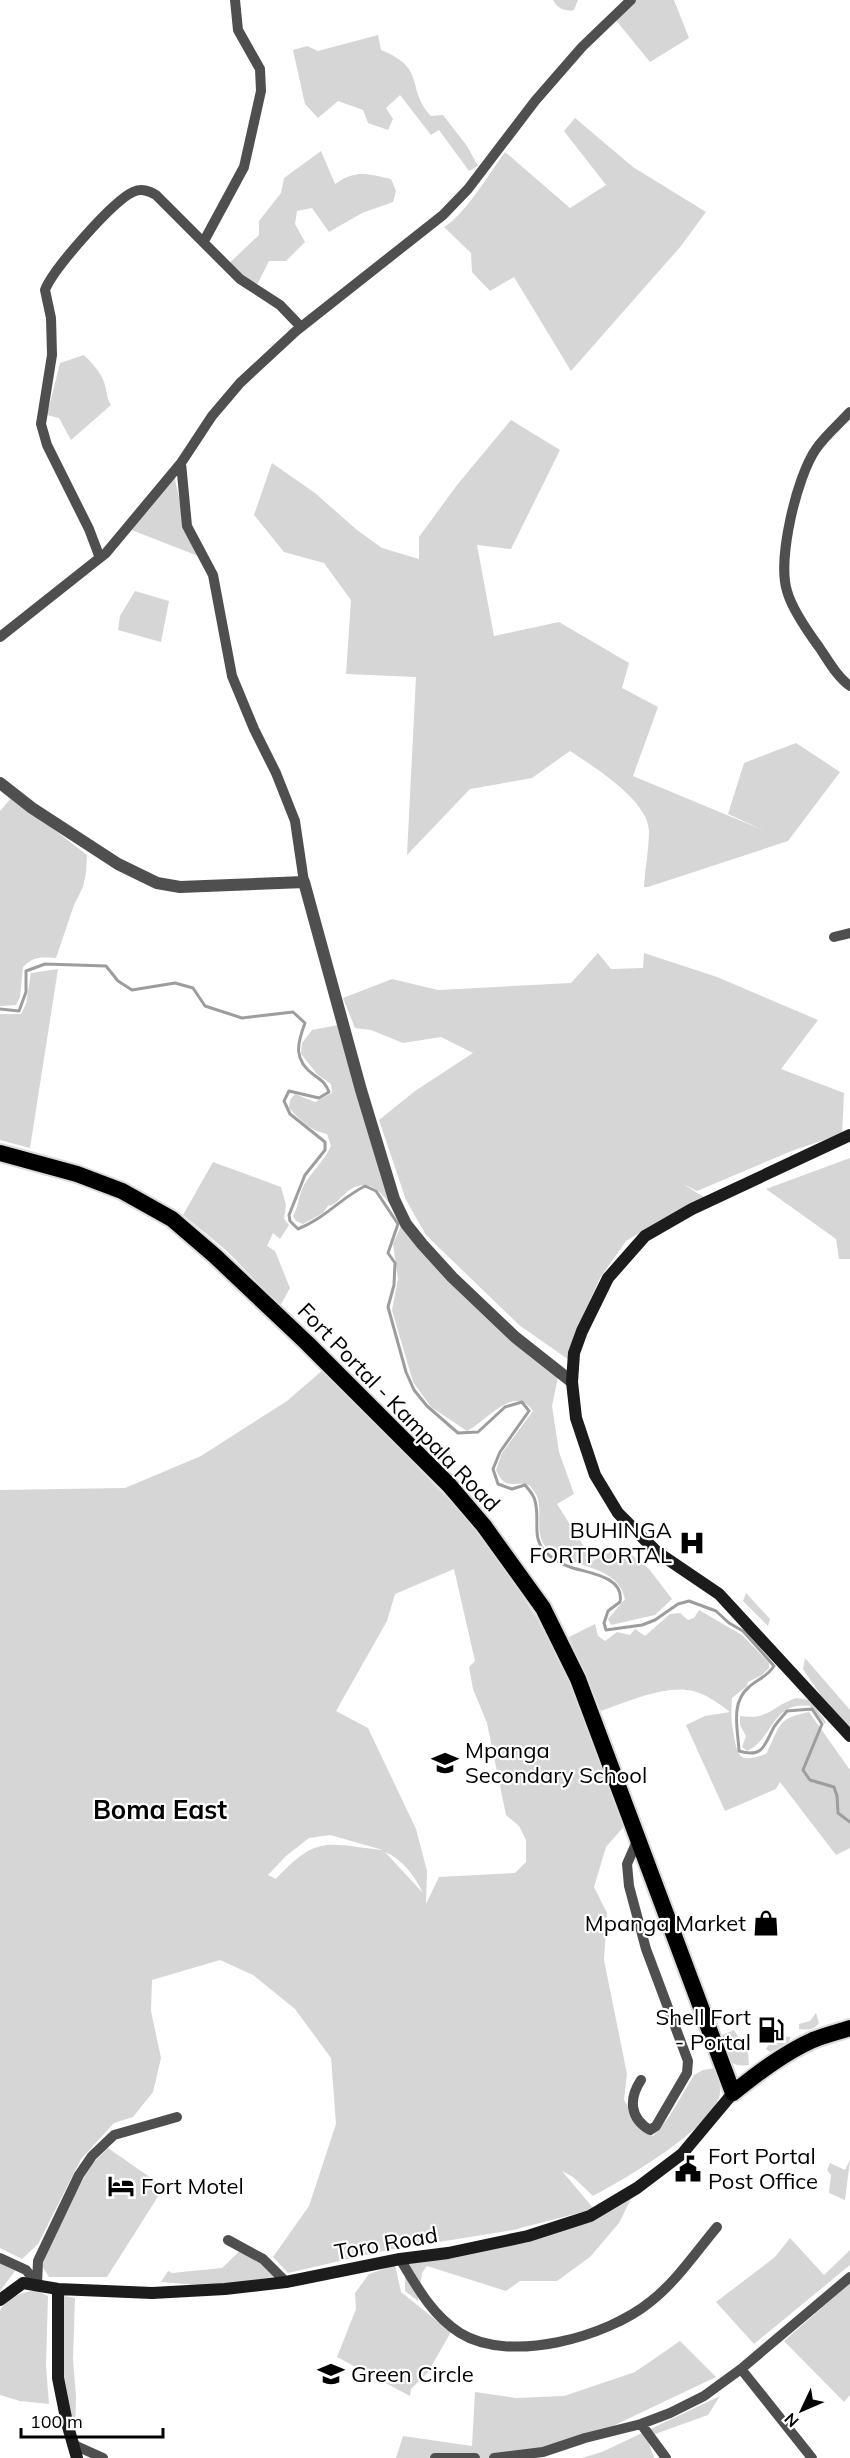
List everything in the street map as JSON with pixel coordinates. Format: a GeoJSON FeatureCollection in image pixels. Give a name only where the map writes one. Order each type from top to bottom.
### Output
{"type":"FeatureCollection","features":[{"type":"Feature","properties":{"kind":"highway","name":"Fort Portal - Kampala Road"},"geometry":{"type":"LineString","coordinates":[[0,1153],[77,1174],[122,1191],[172,1219],[299,1335],[449,1485],[484,1526],[543,1608],[579,1679],[733,2093]]}},
{"type":"Feature","properties":{"kind":"highway"},"geometry":{"type":"LineString","coordinates":[[733,2093],[797,2048],[850,2028]]}},
{"type":"Feature","properties":{"kind":"main road"},"geometry":{"type":"LineString","coordinates":[[850,1135],[692,1209],[645,1236],[608,1278],[586,1321],[574,1353],[572,1382],[576,1418],[595,1475],[618,1513],[657,1552],[719,1594],[850,1736]]}},
{"type":"Feature","properties":{"kind":"main road","name":"Toro Road"},"geometry":{"type":"LineString","coordinates":[[0,2300],[23,2283],[58,2289],[152,2293],[286,2283],[400,2259],[448,2253],[528,2236],[590,2216],[637,2188],[682,2154],[733,2093]]}},
{"type":"Feature","properties":{"kind":"main road"},"geometry":{"type":"LineString","coordinates":[[58,2289],[58,2378],[77,2458]]}},
{"type":"Feature","properties":{"kind":"street"},"geometry":{"type":"LineString","coordinates":[[204,241],[244,167],[261,91],[261,69],[238,30],[235,0]]}},
{"type":"Feature","properties":{"kind":"street"},"geometry":{"type":"LineString","coordinates":[[0,637],[100,558],[181,463],[212,416],[240,383],[301,327],[442,215],[473,183],[535,101],[582,47],[631,0]]}},
{"type":"Feature","properties":{"kind":"street"},"geometry":{"type":"LineString","coordinates":[[100,558],[89,529],[47,446],[41,424],[52,355],[51,318],[45,290],[77,245],[118,203],[138,190],[148,190],[204,241],[240,279],[280,305],[301,327]]}},
{"type":"Feature","properties":{"kind":"street"},"geometry":{"type":"LineString","coordinates":[[850,412],[815,450],[800,486],[787,536],[784,562],[787,591],[803,622],[836,671],[850,686]]}},
{"type":"Feature","properties":{"kind":"street"},"geometry":{"type":"LineString","coordinates":[[181,463],[187,526],[213,575],[232,676],[295,821],[304,882],[361,1090],[394,1199],[406,1224],[452,1276],[507,1330],[572,1382]]}},
{"type":"Feature","properties":{"kind":"street"},"geometry":{"type":"LineString","coordinates":[[0,783],[32,808],[118,864],[157,883],[180,887],[304,882]]}},
{"type":"Feature","properties":{"kind":"street"},"geometry":{"type":"LineString","coordinates":[[834,937],[850,933]]}},
{"type":"Feature","properties":{"kind":"street"},"geometry":{"type":"LineString","coordinates":[[638,1839],[627,1864],[629,1886],[646,1949],[688,2061],[687,2073],[656,2126],[650,2130],[639,2122],[633,2106],[633,2092],[641,2080]]}},
{"type":"Feature","properties":{"kind":"street"},"geometry":{"type":"LineString","coordinates":[[37,2284],[38,2261],[79,2175],[92,2156],[114,2135],[177,2117]]}},
{"type":"Feature","properties":{"kind":"street"},"geometry":{"type":"LineString","coordinates":[[400,2259],[423,2299],[438,2315],[462,2334],[498,2345],[528,2347],[585,2335],[606,2327],[647,2305],[690,2260],[717,2227]]}},
{"type":"Feature","properties":{"kind":"street"},"geometry":{"type":"LineString","coordinates":[[228,2240],[264,2259],[286,2283]]}},
{"type":"Feature","properties":{"kind":"street"},"geometry":{"type":"LineString","coordinates":[[0,2258],[26,2270],[37,2284]]}},
{"type":"Feature","properties":{"kind":"street"},"geometry":{"type":"LineString","coordinates":[[494,2458],[543,2452],[641,2424],[704,2396],[741,2369],[850,2277]]}},
{"type":"Feature","properties":{"kind":"street"},"geometry":{"type":"LineString","coordinates":[[741,2369],[812,2458]]}},
{"type":"Feature","properties":{"kind":"street"},"geometry":{"type":"LineString","coordinates":[[641,2424],[666,2458]]}},
{"type":"Feature","properties":{"kind":"street"},"geometry":{"type":"LineString","coordinates":[[72,2444],[103,2458]]}},
{"type":"Feature","properties":{"kind":"street"},"geometry":{"type":"LineString","coordinates":[[435,2458],[475,2458]]}},
{"type":"Feature","properties":{"kind":"shaded area"},"geometry":{"type":"Polygon","coordinates":[[[553,0],[578,0],[574,10],[567,10],[562,9],[553,0]]]}},
{"type":"Feature","properties":{"kind":"shaded area"},"geometry":{"type":"Polygon","coordinates":[[[635,0],[674,0],[689,38],[650,62],[615,19],[635,0]]]}},
{"type":"Feature","properties":{"kind":"shaded area"},"geometry":{"type":"Polygon","coordinates":[[[378,35],[381,50],[396,57],[411,72],[423,106],[431,116],[443,115],[467,146],[478,166],[469,171],[439,130],[431,135],[400,95],[386,108],[393,119],[388,130],[368,123],[363,110],[338,101],[318,118],[305,104],[293,50],[307,46],[318,51],[378,35]]]}},
{"type":"Feature","properties":{"kind":"shaded area"},"geometry":{"type":"Polygon","coordinates":[[[575,118],[633,167],[706,212],[681,246],[571,371],[514,277],[490,291],[472,272],[471,253],[444,227],[460,213],[505,152],[570,208],[606,185],[564,131],[575,118]]]}},
{"type":"Feature","properties":{"kind":"shaded area"},"geometry":{"type":"Polygon","coordinates":[[[321,151],[335,184],[349,176],[362,174],[391,179],[396,191],[393,202],[362,213],[329,232],[312,208],[297,211],[295,224],[305,242],[286,261],[269,261],[257,285],[223,269],[259,235],[259,221],[281,193],[284,178],[321,151]]]}},
{"type":"Feature","properties":{"kind":"shaded area"},"geometry":{"type":"Polygon","coordinates":[[[84,355],[100,374],[111,405],[71,440],[59,418],[47,415],[60,363],[84,355]]]}},
{"type":"Feature","properties":{"kind":"shaded area"},"geometry":{"type":"Polygon","coordinates":[[[511,420],[560,450],[511,549],[477,545],[494,636],[559,622],[629,663],[622,688],[658,707],[633,776],[763,830],[728,814],[744,763],[796,743],[840,772],[788,841],[644,887],[649,838],[646,819],[640,808],[618,785],[570,751],[532,778],[470,789],[407,855],[416,677],[346,674],[351,600],[324,563],[284,552],[254,515],[272,463],[315,493],[357,530],[382,548],[419,559],[419,537],[457,485],[511,420]]]}},
{"type":"Feature","properties":{"kind":"shaded area"},"geometry":{"type":"Polygon","coordinates":[[[174,475],[180,502],[198,556],[129,529],[174,475]]]}},
{"type":"Feature","properties":{"kind":"shaded area"},"geometry":{"type":"Polygon","coordinates":[[[135,591],[169,601],[161,642],[118,630],[120,616],[135,591]]]}},
{"type":"Feature","properties":{"kind":"shaded area"},"geometry":{"type":"Polygon","coordinates":[[[12,797],[87,855],[86,873],[83,887],[74,905],[56,958],[38,958],[27,963],[23,967],[20,997],[16,1005],[0,1006],[0,811],[12,797]]]}},
{"type":"Feature","properties":{"kind":"shaded area"},"geometry":{"type":"Polygon","coordinates":[[[598,953],[611,969],[643,968],[644,953],[717,977],[818,1020],[781,1069],[844,1093],[842,1134],[794,1150],[697,1191],[683,1184],[707,1199],[661,1220],[626,1241],[600,1278],[574,1336],[569,1360],[519,1325],[426,1235],[406,1200],[379,1120],[415,1091],[473,1053],[441,1037],[403,1043],[371,1030],[355,1028],[343,998],[392,979],[438,990],[571,983],[598,953]]]}},
{"type":"Feature","properties":{"kind":"shaded area"},"geometry":{"type":"Polygon","coordinates":[[[58,969],[30,1148],[0,1140],[0,1014],[21,1014],[26,1004],[31,973],[58,969]]]}},
{"type":"Feature","properties":{"kind":"shaded area"},"geometry":{"type":"Polygon","coordinates":[[[338,1025],[379,1161],[423,1244],[558,1377],[552,1406],[559,1452],[574,1494],[557,1504],[593,1561],[621,1546],[649,1569],[672,1599],[655,1615],[611,1625],[608,1619],[625,1599],[620,1587],[613,1578],[603,1572],[567,1560],[546,1547],[540,1536],[537,1496],[529,1485],[506,1483],[500,1477],[496,1470],[502,1453],[533,1411],[525,1403],[517,1401],[500,1407],[467,1431],[431,1407],[413,1382],[392,1310],[398,1279],[393,1244],[401,1226],[387,1200],[373,1188],[365,1185],[347,1192],[334,1204],[328,1206],[323,1213],[303,1224],[296,1221],[293,1216],[304,1185],[331,1146],[327,1134],[306,1125],[289,1108],[290,1100],[295,1094],[315,1102],[332,1093],[331,1084],[318,1075],[301,1054],[302,1043],[312,1030],[338,1025]]]}},
{"type":"Feature","properties":{"kind":"shaded area"},"geometry":{"type":"Polygon","coordinates":[[[850,1158],[850,1259],[839,1259],[836,1239],[766,1189],[850,1158]]]}},
{"type":"Feature","properties":{"kind":"shaded area"},"geometry":{"type":"Polygon","coordinates":[[[213,1162],[281,1187],[286,1205],[284,1219],[289,1225],[280,1239],[273,1233],[267,1246],[275,1251],[290,1288],[280,1306],[227,1251],[183,1215],[213,1162]]]}},
{"type":"Feature","properties":{"kind":"shaded area"},"geometry":{"type":"Polygon","coordinates":[[[324,1369],[467,1519],[495,1554],[536,1617],[582,1706],[627,1823],[606,1847],[594,1887],[607,1913],[604,1960],[627,2074],[624,2100],[645,2131],[653,2136],[669,2117],[694,2075],[703,2070],[716,2068],[720,2084],[718,2100],[710,2113],[681,2140],[643,2167],[593,2196],[573,2177],[562,2171],[594,2209],[513,2230],[383,2251],[288,2273],[273,2257],[309,2206],[336,2124],[331,2058],[295,2009],[253,1975],[220,1960],[152,1980],[151,2011],[161,2058],[153,2092],[133,2117],[114,2123],[81,2159],[38,2244],[22,2259],[0,2248],[0,1490],[125,1488],[201,1456],[287,1401],[324,1369]],[[454,1569],[395,1594],[387,1621],[336,1711],[368,1728],[416,1829],[427,1871],[426,1904],[439,1877],[515,1873],[526,1862],[526,1840],[519,1826],[506,1815],[487,1723],[473,1689],[469,1667],[475,1661],[454,1569]],[[330,1835],[309,1838],[286,1856],[268,1875],[276,1879],[303,1854],[325,1845],[383,1850],[330,1835]],[[385,1852],[423,1893],[407,1869],[385,1852]]]}},
{"type":"Feature","properties":{"kind":"shaded area"},"geometry":{"type":"Polygon","coordinates":[[[746,1593],[770,1619],[768,1626],[743,1601],[746,1593]]]}},
{"type":"Feature","properties":{"kind":"shaded area"},"geometry":{"type":"Polygon","coordinates":[[[699,1610],[742,1635],[769,1663],[769,1668],[762,1675],[748,1682],[747,1686],[732,1698],[732,1726],[737,1750],[742,1757],[746,1758],[766,1754],[777,1730],[784,1721],[809,1712],[850,1770],[850,1848],[836,1855],[780,1782],[776,1789],[725,1811],[686,1725],[705,1716],[730,1712],[708,1697],[683,1689],[671,1690],[647,1695],[601,1711],[569,1637],[595,1624],[598,1636],[605,1641],[617,1632],[630,1635],[635,1629],[645,1636],[670,1614],[680,1613],[688,1620],[694,1618],[699,1610]]]}},
{"type":"Feature","properties":{"kind":"shaded area"},"geometry":{"type":"Polygon","coordinates":[[[805,1658],[850,1710],[850,1730],[824,1700],[803,1669],[805,1658]]]}},
{"type":"Feature","properties":{"kind":"shaded area"},"geometry":{"type":"Polygon","coordinates":[[[796,1698],[810,1700],[826,1722],[825,1724],[810,1706],[797,1706],[780,1715],[756,1745],[747,1751],[742,1747],[746,1736],[740,1725],[740,1716],[765,1714],[796,1698]]]}},
{"type":"Feature","properties":{"kind":"shaded area"},"geometry":{"type":"Polygon","coordinates":[[[816,2013],[819,2023],[815,2027],[799,2029],[799,2024],[810,2021],[816,2013]]]}},
{"type":"Feature","properties":{"kind":"shaded area"},"geometry":{"type":"Polygon","coordinates":[[[734,2030],[748,2053],[749,2065],[736,2064],[727,2059],[715,2038],[734,2030]]]}},
{"type":"Feature","properties":{"kind":"shaded area"},"geometry":{"type":"Polygon","coordinates":[[[782,2036],[791,2037],[788,2043],[770,2052],[766,2049],[770,2043],[782,2036]]]}},
{"type":"Feature","properties":{"kind":"shaded area"},"geometry":{"type":"Polygon","coordinates":[[[108,2148],[164,2187],[107,2277],[49,2277],[42,2266],[45,2256],[89,2167],[108,2148]]]}},
{"type":"Feature","properties":{"kind":"shaded area"},"geometry":{"type":"Polygon","coordinates":[[[850,2160],[845,2200],[829,2193],[831,2175],[827,2170],[830,2163],[845,2170],[850,2160]]]}},
{"type":"Feature","properties":{"kind":"shaded area"},"geometry":{"type":"Polygon","coordinates":[[[634,2193],[619,2223],[590,2257],[557,2281],[520,2281],[506,2291],[427,2266],[422,2273],[418,2301],[405,2291],[405,2258],[516,2237],[589,2215],[634,2193]]]}},
{"type":"Feature","properties":{"kind":"shaded area"},"geometry":{"type":"Polygon","coordinates":[[[790,2238],[824,2275],[850,2250],[850,2265],[754,2344],[716,2302],[775,2257],[790,2238]]]}},
{"type":"Feature","properties":{"kind":"shaded area"},"geometry":{"type":"Polygon","coordinates":[[[244,2247],[281,2275],[223,2287],[161,2282],[168,2271],[172,2273],[222,2268],[244,2247]]]}},
{"type":"Feature","properties":{"kind":"shaded area"},"geometry":{"type":"Polygon","coordinates":[[[0,2263],[15,2271],[0,2291],[0,2263]]]}},
{"type":"Feature","properties":{"kind":"shaded area"},"geometry":{"type":"Polygon","coordinates":[[[395,2265],[401,2292],[451,2332],[428,2372],[411,2389],[410,2396],[337,2357],[356,2309],[355,2293],[369,2274],[395,2265]]]}},
{"type":"Feature","properties":{"kind":"shaded area"},"geometry":{"type":"Polygon","coordinates":[[[850,2283],[850,2395],[844,2402],[784,2341],[850,2283]]]}},
{"type":"Feature","properties":{"kind":"shaded area"},"geometry":{"type":"Polygon","coordinates":[[[36,2290],[48,2296],[46,2366],[49,2404],[20,2401],[0,2395],[0,2311],[11,2299],[36,2290]]]}},
{"type":"Feature","properties":{"kind":"shaded area"},"geometry":{"type":"Polygon","coordinates":[[[64,2296],[75,2298],[73,2360],[76,2396],[75,2434],[63,2383],[64,2296]]]}},
{"type":"Feature","properties":{"kind":"shaded area"},"geometry":{"type":"Polygon","coordinates":[[[680,2341],[716,2377],[596,2434],[533,2458],[396,2458],[403,2436],[472,2446],[475,2392],[516,2398],[564,2396],[635,2372],[680,2341]]]}},
{"type":"Feature","properties":{"kind":"shaded area"},"geometry":{"type":"Polygon","coordinates":[[[720,2396],[708,2415],[647,2437],[654,2458],[582,2458],[602,2452],[720,2396]]]}},
{"type":"Feature","properties":{"kind":"waterway"},"geometry":{"type":"LineString","coordinates":[[0,1009],[19,1011],[26,992],[26,971],[45,964],[106,966],[118,981],[132,990],[175,983],[193,988],[205,1006],[242,1018],[293,1012],[305,1023],[300,1038],[300,1057],[307,1069],[323,1082],[329,1092],[319,1098],[289,1091],[284,1101],[290,1114],[325,1142],[325,1150],[305,1175],[289,1215],[290,1221],[298,1229],[316,1220],[365,1186],[376,1191],[398,1224],[388,1253],[395,1263],[394,1285],[388,1307],[406,1372],[414,1390],[427,1406],[458,1433],[478,1432],[505,1407],[522,1402],[529,1411],[500,1452],[493,1469],[498,1484],[512,1489],[525,1485],[531,1493],[537,1509],[540,1544],[550,1556],[567,1566],[603,1577],[617,1586],[620,1602],[608,1611],[604,1623],[606,1630],[642,1625],[655,1620],[678,1604],[689,1601],[716,1611],[729,1623],[743,1631],[774,1666],[749,1687],[739,1701],[736,1717],[739,1751],[747,1753],[759,1751],[787,1711],[812,1709],[822,1724],[803,1770],[810,1780],[834,1787],[838,1813],[850,1822]]}},
{"type":"Feature","properties":{"kind":"place","name":"BUHINGA FORTPORTAL"},"geometry":{"type":"Point","coordinates":[692,1543]}},
{"type":"Feature","properties":{"kind":"place","name":"Mpanga Secondary School"},"geometry":{"type":"Point","coordinates":[445,1763]}},
{"type":"Feature","properties":{"kind":"place","name":"Mpanga Market"},"geometry":{"type":"Point","coordinates":[766,1923]}},
{"type":"Feature","properties":{"kind":"place","name":"Shell Fort - Portal"},"geometry":{"type":"Point","coordinates":[771,2030]}},
{"type":"Feature","properties":{"kind":"place","name":"Fort Portal Post Office"},"geometry":{"type":"Point","coordinates":[688,2169]}},
{"type":"Feature","properties":{"kind":"place","name":"Fort Motel"},"geometry":{"type":"Point","coordinates":[121,2186]}},
{"type":"Feature","properties":{"kind":"place","name":"Green Circle"},"geometry":{"type":"Point","coordinates":[331,2374]}},
{"type":"Feature","properties":{"kind":"district","name":"Boma East"},"geometry":{"type":"Point","coordinates":[160,1810]}}]}
